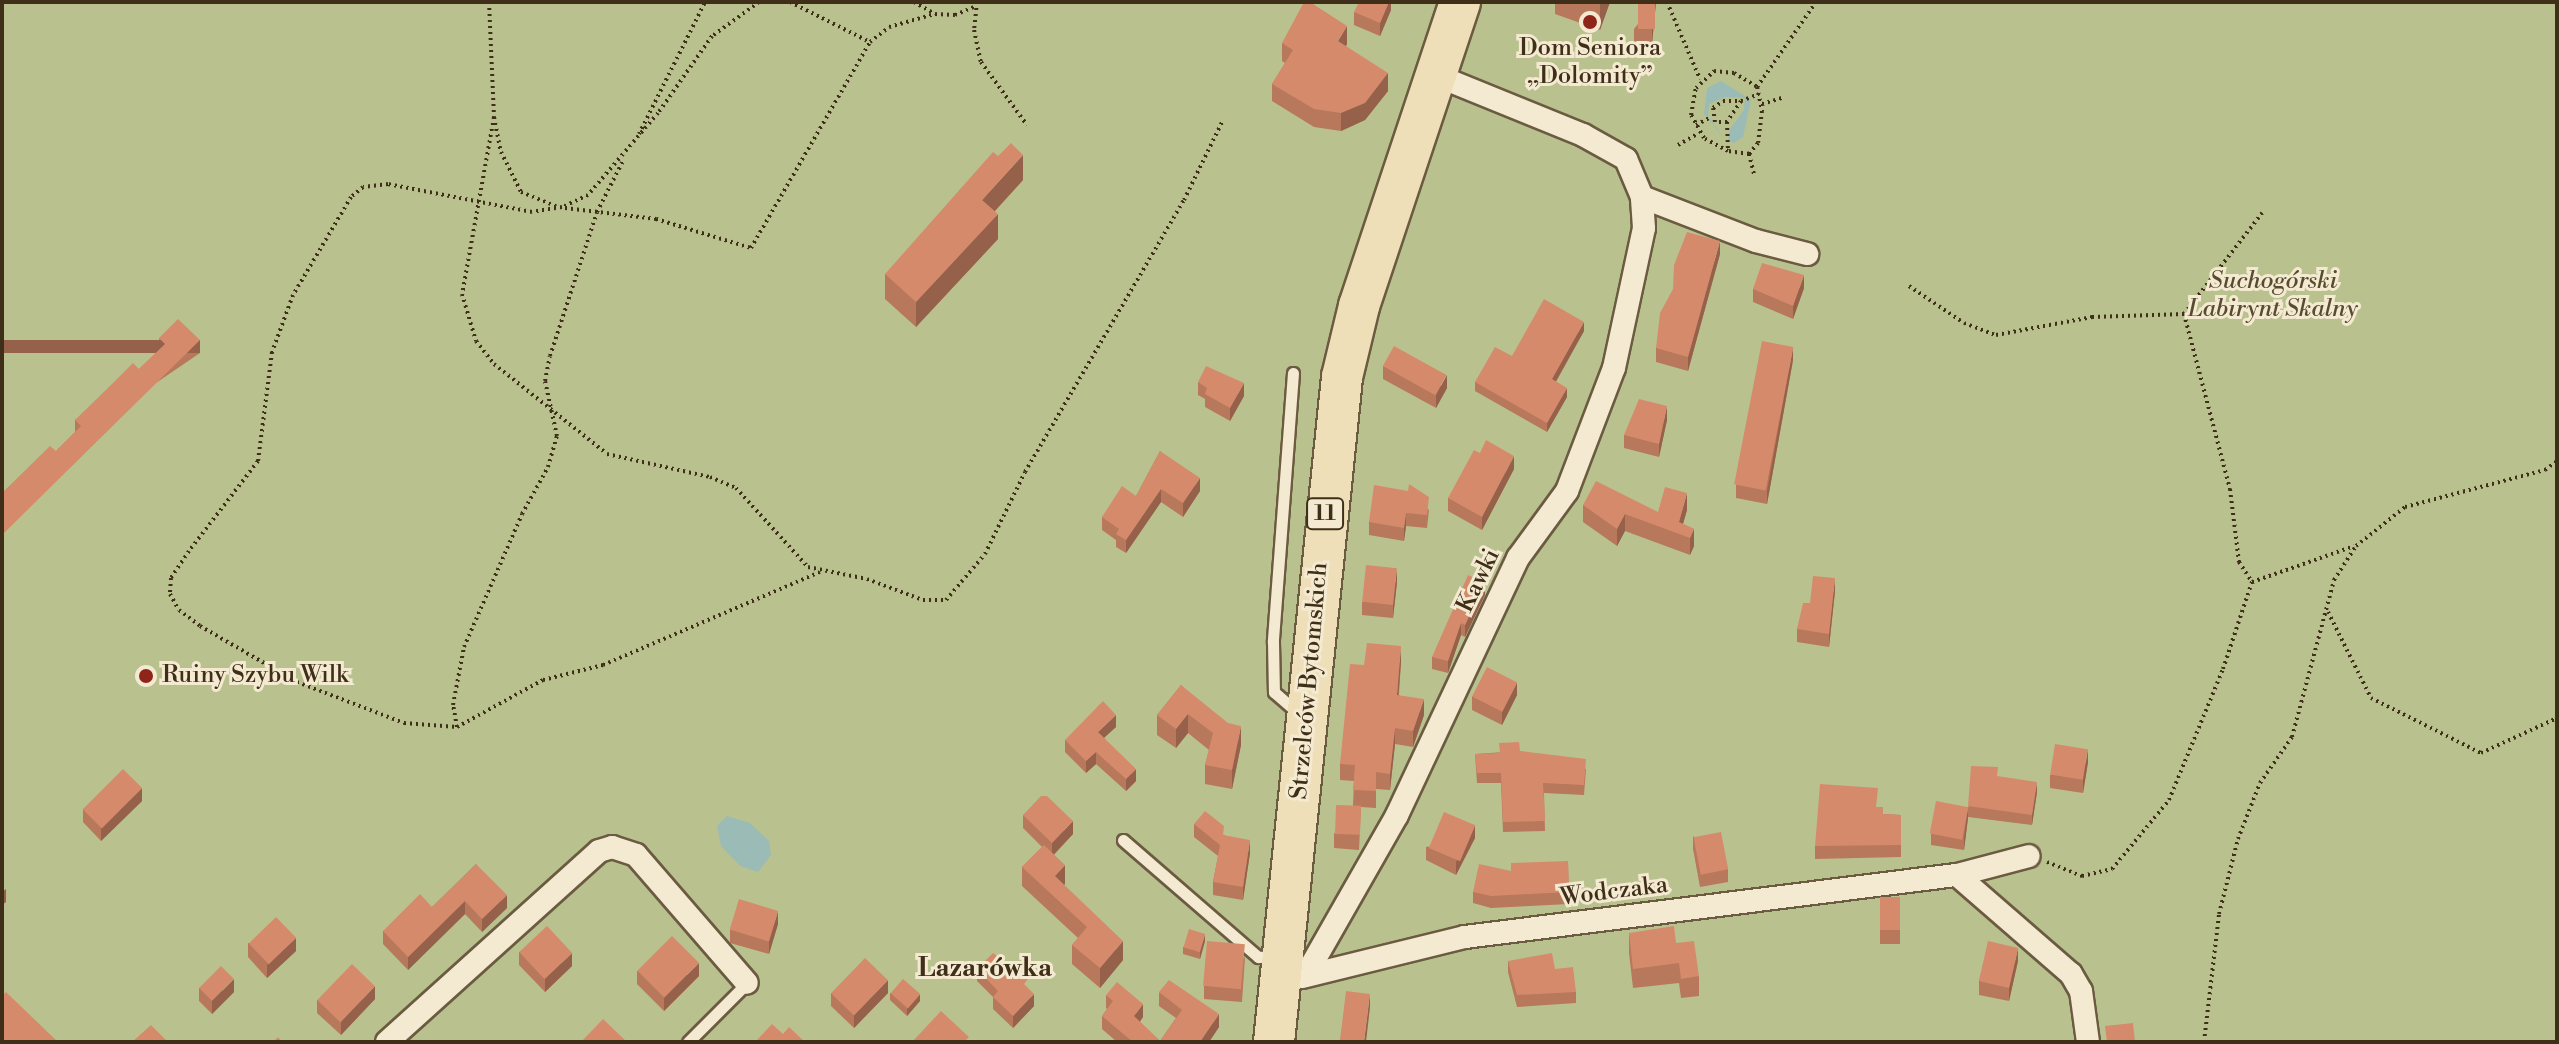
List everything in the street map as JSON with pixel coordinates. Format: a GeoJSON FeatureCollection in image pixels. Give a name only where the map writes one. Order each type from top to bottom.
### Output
{"type":"FeatureCollection","features":[{"type":"Feature","properties":{"kind":"highway","name":"Strzelców Bytomskich"},"geometry":{"type":"LineString","coordinates":[[1269,1039],[1291,971],[1307,718],[1342,377],[1359,306],[1460,2]]}},
{"type":"Feature","properties":{"kind":"street","name":"Kawki"},"geometry":{"type":"LineString","coordinates":[[1291,971],[1397,815],[1518,558],[1567,491],[1614,368],[1644,228],[1642,197],[1626,159],[1583,135],[1435,75]]}},
{"type":"Feature","properties":{"kind":"street"},"geometry":{"type":"LineString","coordinates":[[1642,197],[1756,241],[1807,254]]}},
{"type":"Feature","properties":{"kind":"street"},"geometry":{"type":"LineString","coordinates":[[387,1042],[599,851],[612,847],[636,855],[747,983]]}},
{"type":"Feature","properties":{"kind":"street","name":"Wodczaka"},"geometry":{"type":"LineString","coordinates":[[1291,971],[1465,937],[1957,875],[2029,856]]}},
{"type":"Feature","properties":{"kind":"street"},"geometry":{"type":"LineString","coordinates":[[1957,875],[2071,974],[2081,991],[2088,1042]]}},
{"type":"Feature","properties":{"kind":"lane"},"geometry":{"type":"LineString","coordinates":[[1293,373],[1273,642],[1274,692],[1286,707],[1307,718]]}},
{"type":"Feature","properties":{"kind":"lane"},"geometry":{"type":"LineString","coordinates":[[1123,840],[1258,957],[1291,971]]}},
{"type":"Feature","properties":{"kind":"lane"},"geometry":{"type":"LineString","coordinates":[[688,1042],[747,983]]}},
{"type":"Feature","properties":{"kind":"path"},"geometry":{"type":"LineString","coordinates":[[489,2],[494,117],[501,152],[521,192],[562,207],[656,219],[751,248],[870,42],[889,27],[935,14],[955,15],[976,4]]}},
{"type":"Feature","properties":{"kind":"path"},"geometry":{"type":"LineString","coordinates":[[457,727],[453,705],[464,647],[551,457],[557,436],[547,407],[550,356],[597,212],[705,2]]}},
{"type":"Feature","properties":{"kind":"path"},"geometry":{"type":"LineString","coordinates":[[759,2],[712,36],[632,147],[588,195],[562,207],[532,212],[478,205],[388,184],[363,187],[351,197],[293,295],[272,352],[258,461],[171,578],[170,594],[179,610],[200,626],[297,682],[404,723],[457,727],[543,680],[616,660],[820,572]]}},
{"type":"Feature","properties":{"kind":"path"},"geometry":{"type":"LineString","coordinates":[[778,2],[810,2]]}},
{"type":"Feature","properties":{"kind":"path"},"geometry":{"type":"LineString","coordinates":[[914,2],[935,14]]}},
{"type":"Feature","properties":{"kind":"path"},"geometry":{"type":"LineString","coordinates":[[1667,2],[1700,79],[1692,101],[1699,133],[1728,151],[1749,154]]}},
{"type":"Feature","properties":{"kind":"path"},"geometry":{"type":"LineString","coordinates":[[1757,87],[1816,2]]}},
{"type":"Feature","properties":{"kind":"path"},"geometry":{"type":"LineString","coordinates":[[792,3],[870,42]]}},
{"type":"Feature","properties":{"kind":"path"},"geometry":{"type":"LineString","coordinates":[[976,4],[974,30],[981,62],[1027,125]]}},
{"type":"Feature","properties":{"kind":"path"},"geometry":{"type":"LineString","coordinates":[[1700,79],[1724,70],[1757,87],[1762,104],[1758,143],[1749,154]]}},
{"type":"Feature","properties":{"kind":"path"},"geometry":{"type":"LineString","coordinates":[[1696,125],[1711,117],[1723,101],[1741,101],[1759,94]]}},
{"type":"Feature","properties":{"kind":"path"},"geometry":{"type":"LineString","coordinates":[[1762,104],[1782,98]]}},
{"type":"Feature","properties":{"kind":"path"},"geometry":{"type":"LineString","coordinates":[[1728,151],[1727,122],[1741,101]]}},
{"type":"Feature","properties":{"kind":"path"},"geometry":{"type":"LineString","coordinates":[[494,117],[465,268],[465,316],[494,364],[607,454],[710,477],[736,488],[792,554],[820,572],[867,579],[923,600],[946,600],[985,554],[1025,472],[1184,200],[1223,120]]}},
{"type":"Feature","properties":{"kind":"path"},"geometry":{"type":"LineString","coordinates":[[1711,117],[1727,122]]}},
{"type":"Feature","properties":{"kind":"path"},"geometry":{"type":"LineString","coordinates":[[1678,145],[1699,133]]}},
{"type":"Feature","properties":{"kind":"path"},"geometry":{"type":"LineString","coordinates":[[1749,154],[1754,174]]}},
{"type":"Feature","properties":{"kind":"path"},"geometry":{"type":"LineString","coordinates":[[2184,314],[2262,213]]}},
{"type":"Feature","properties":{"kind":"path"},"geometry":{"type":"LineString","coordinates":[[1909,286],[1964,323],[1996,335],[2117,314],[2184,314]]}},
{"type":"Feature","properties":{"kind":"path"},"geometry":{"type":"LineString","coordinates":[[2184,314],[2230,489],[2239,562],[2252,582]]}},
{"type":"Feature","properties":{"kind":"path"},"geometry":{"type":"LineString","coordinates":[[2204,1042],[2219,914],[2238,839],[2260,783],[2292,737],[2334,580],[2356,546],[2405,507],[2545,470],[2557,461]]}},
{"type":"Feature","properties":{"kind":"path"},"geometry":{"type":"LineString","coordinates":[[2252,582],[2356,546]]}},
{"type":"Feature","properties":{"kind":"path"},"geometry":{"type":"LineString","coordinates":[[2029,856],[2082,876],[2112,869],[2159,812],[2223,669],[2252,582]]}},
{"type":"Feature","properties":{"kind":"path"},"geometry":{"type":"LineString","coordinates":[[2327,610],[2371,698],[2481,753],[2557,718]]}},
{"type":"Feature","properties":{"kind":"green space","name":"Suchogórski Labirynt Skalny"},"geometry":{"type":"Polygon","coordinates":[[[2,2],[2557,2],[2557,1042],[2,1042],[2,2]]]}},
{"type":"Feature","properties":{"kind":"water"},"geometry":{"type":"Polygon","coordinates":[[[1721,81],[1751,100],[1743,137],[1734,143],[1728,140],[1730,129],[1744,110],[1745,98],[1725,97],[1709,104],[1708,116],[1725,139],[1704,114],[1707,88],[1721,81]]]}},
{"type":"Feature","properties":{"kind":"water"},"geometry":{"type":"Polygon","coordinates":[[[727,816],[750,823],[769,841],[771,855],[758,872],[740,866],[721,846],[717,826],[727,816]]]}},
{"type":"Feature","properties":{"kind":"building"},"geometry":{"type":"Polygon","coordinates":[[[1304,2],[1310,2],[1347,26],[1338,41],[1388,73],[1365,103],[1341,113],[1314,109],[1272,84],[1293,50],[1282,43],[1304,2]]]}},
{"type":"Feature","properties":{"kind":"building"},"geometry":{"type":"Polygon","coordinates":[[[1359,2],[1389,2],[1380,23],[1354,12],[1359,2]]]}},
{"type":"Feature","properties":{"kind":"building"},"geometry":{"type":"Polygon","coordinates":[[[1638,2],[1655,2],[1655,29],[1638,29],[1638,2]]]}},
{"type":"Feature","properties":{"kind":"building"},"geometry":{"type":"Polygon","coordinates":[[[1011,143],[1023,155],[982,200],[998,214],[916,302],[885,274],[993,152],[998,156],[1011,143]]]}},
{"type":"Feature","properties":{"kind":"building"},"geometry":{"type":"Polygon","coordinates":[[[1687,232],[1720,241],[1688,357],[1656,348],[1660,313],[1673,289],[1674,265],[1687,232]]]}},
{"type":"Feature","properties":{"kind":"building"},"geometry":{"type":"Polygon","coordinates":[[[1762,263],[1804,275],[1793,306],[1753,289],[1762,263]]]}},
{"type":"Feature","properties":{"kind":"building"},"geometry":{"type":"Polygon","coordinates":[[[1544,299],[1584,322],[1552,379],[1567,388],[1547,423],[1475,382],[1495,347],[1512,356],[1544,299]]]}},
{"type":"Feature","properties":{"kind":"building"},"geometry":{"type":"Polygon","coordinates":[[[178,319],[200,340],[2,535],[2,493],[50,446],[56,451],[81,426],[75,420],[133,363],[139,369],[165,344],[159,338],[178,319]]]}},
{"type":"Feature","properties":{"kind":"building"},"geometry":{"type":"Polygon","coordinates":[[[1762,341],[1793,347],[1766,490],[1734,484],[1762,341]]]}},
{"type":"Feature","properties":{"kind":"building"},"geometry":{"type":"Polygon","coordinates":[[[1394,346],[1446,375],[1435,395],[1383,366],[1394,346]]]}},
{"type":"Feature","properties":{"kind":"building"},"geometry":{"type":"Polygon","coordinates":[[[1206,366],[1244,383],[1230,408],[1205,394],[1207,388],[1198,382],[1206,366]]]}},
{"type":"Feature","properties":{"kind":"building"},"geometry":{"type":"Polygon","coordinates":[[[1639,399],[1667,406],[1659,444],[1624,435],[1639,399]]]}},
{"type":"Feature","properties":{"kind":"building"},"geometry":{"type":"Polygon","coordinates":[[[1486,440],[1514,456],[1482,517],[1448,498],[1474,450],[1480,453],[1486,440]]]}},
{"type":"Feature","properties":{"kind":"building"},"geometry":{"type":"Polygon","coordinates":[[[1160,451],[1200,478],[1183,503],[1161,489],[1126,540],[1116,534],[1119,529],[1102,517],[1122,486],[1136,496],[1160,451]]]}},
{"type":"Feature","properties":{"kind":"building"},"geometry":{"type":"Polygon","coordinates":[[[1596,481],[1658,512],[1665,487],[1687,493],[1679,522],[1694,529],[1690,538],[1625,514],[1617,529],[1583,505],[1596,481]]]}},
{"type":"Feature","properties":{"kind":"building"},"geometry":{"type":"Polygon","coordinates":[[[1409,484],[1429,497],[1427,515],[1406,513],[1404,528],[1369,522],[1374,485],[1408,491],[1409,484]]]}},
{"type":"Feature","properties":{"kind":"building"},"geometry":{"type":"Polygon","coordinates":[[[1366,565],[1397,568],[1393,605],[1362,602],[1366,565]]]}},
{"type":"Feature","properties":{"kind":"building"},"geometry":{"type":"Polygon","coordinates":[[[1468,575],[1485,583],[1465,625],[1461,623],[1448,661],[1432,657],[1468,575]]]}},
{"type":"Feature","properties":{"kind":"building"},"geometry":{"type":"Polygon","coordinates":[[[1813,576],[1835,578],[1829,634],[1797,629],[1803,603],[1810,603],[1813,576]]]}},
{"type":"Feature","properties":{"kind":"building"},"geometry":{"type":"Polygon","coordinates":[[[1367,643],[1401,646],[1397,695],[1424,699],[1413,731],[1395,728],[1390,774],[1376,772],[1376,791],[1353,790],[1355,765],[1340,764],[1350,664],[1364,665],[1367,643]]]}},
{"type":"Feature","properties":{"kind":"building"},"geometry":{"type":"Polygon","coordinates":[[[1487,667],[1517,682],[1502,712],[1472,696],[1487,667]]]}},
{"type":"Feature","properties":{"kind":"building"},"geometry":{"type":"Polygon","coordinates":[[[1181,685],[1228,723],[1241,726],[1232,770],[1205,765],[1213,733],[1188,714],[1176,729],[1157,715],[1181,685]]]}},
{"type":"Feature","properties":{"kind":"building"},"geometry":{"type":"Polygon","coordinates":[[[1103,701],[1116,715],[1098,732],[1136,769],[1126,779],[1096,752],[1086,761],[1065,740],[1103,701]]]}},
{"type":"Feature","properties":{"kind":"building"},"geometry":{"type":"Polygon","coordinates":[[[1519,742],[1520,751],[1586,759],[1584,785],[1543,783],[1545,821],[1503,822],[1501,773],[1477,773],[1475,754],[1500,753],[1499,743],[1519,742]]]}},
{"type":"Feature","properties":{"kind":"building"},"geometry":{"type":"Polygon","coordinates":[[[2055,744],[2088,749],[2083,780],[2050,775],[2055,744]]]}},
{"type":"Feature","properties":{"kind":"building"},"geometry":{"type":"Polygon","coordinates":[[[1971,766],[1998,767],[1997,776],[2037,782],[2032,815],[1968,806],[1971,766]]]}},
{"type":"Feature","properties":{"kind":"building"},"geometry":{"type":"Polygon","coordinates":[[[123,769],[142,788],[102,828],[83,809],[123,769]]]}},
{"type":"Feature","properties":{"kind":"building"},"geometry":{"type":"Polygon","coordinates":[[[1820,784],[1878,788],[1876,807],[1883,807],[1883,814],[1901,815],[1901,845],[1815,846],[1820,784]]]}},
{"type":"Feature","properties":{"kind":"building"},"geometry":{"type":"Polygon","coordinates":[[[1041,796],[1047,796],[1073,821],[1052,843],[1023,815],[1041,796]]]}},
{"type":"Feature","properties":{"kind":"building"},"geometry":{"type":"Polygon","coordinates":[[[1936,801],[1968,807],[1962,840],[1930,833],[1936,801]]]}},
{"type":"Feature","properties":{"kind":"building"},"geometry":{"type":"Polygon","coordinates":[[[1336,805],[1361,806],[1360,835],[1335,834],[1336,805]]]}},
{"type":"Feature","properties":{"kind":"building"},"geometry":{"type":"Polygon","coordinates":[[[1205,811],[1224,826],[1223,835],[1250,840],[1243,887],[1213,882],[1220,845],[1194,824],[1205,811]]]}},
{"type":"Feature","properties":{"kind":"building"},"geometry":{"type":"Polygon","coordinates":[[[1444,812],[1475,825],[1460,861],[1429,848],[1444,812]]]}},
{"type":"Feature","properties":{"kind":"building"},"geometry":{"type":"Polygon","coordinates":[[[1721,832],[1728,869],[1701,875],[1694,837],[1721,832]]]}},
{"type":"Feature","properties":{"kind":"building"},"geometry":{"type":"Polygon","coordinates":[[[1044,845],[1065,865],[1055,876],[1123,941],[1100,968],[1072,945],[1087,927],[1022,867],[1044,845]]]}},
{"type":"Feature","properties":{"kind":"building"},"geometry":{"type":"Polygon","coordinates":[[[1568,861],[1569,892],[1491,896],[1473,892],[1479,864],[1511,871],[1511,863],[1568,861]]]}},
{"type":"Feature","properties":{"kind":"building"},"geometry":{"type":"Polygon","coordinates":[[[476,864],[507,895],[482,919],[465,901],[408,957],[383,931],[420,894],[432,907],[476,864]]]}},
{"type":"Feature","properties":{"kind":"building"},"geometry":{"type":"Polygon","coordinates":[[[1880,897],[1900,897],[1900,930],[1880,930],[1880,897]]]}},
{"type":"Feature","properties":{"kind":"building"},"geometry":{"type":"Polygon","coordinates":[[[739,899],[778,911],[769,942],[730,930],[739,899]]]}},
{"type":"Feature","properties":{"kind":"building"},"geometry":{"type":"Polygon","coordinates":[[[276,917],[296,938],[269,964],[249,943],[276,917]]]}},
{"type":"Feature","properties":{"kind":"building"},"geometry":{"type":"Polygon","coordinates":[[[547,926],[572,953],[544,979],[519,952],[547,926]]]}},
{"type":"Feature","properties":{"kind":"building"},"geometry":{"type":"Polygon","coordinates":[[[1674,926],[1676,943],[1694,941],[1699,976],[1681,979],[1679,963],[1633,969],[1629,933],[1674,926]]]}},
{"type":"Feature","properties":{"kind":"building"},"geometry":{"type":"Polygon","coordinates":[[[1189,929],[1205,934],[1200,952],[1183,947],[1189,929]]]}},
{"type":"Feature","properties":{"kind":"building"},"geometry":{"type":"Polygon","coordinates":[[[672,936],[699,963],[664,998],[637,971],[672,936]]]}},
{"type":"Feature","properties":{"kind":"building"},"geometry":{"type":"Polygon","coordinates":[[[1207,941],[1245,944],[1241,989],[1203,986],[1207,941]]]}},
{"type":"Feature","properties":{"kind":"building"},"geometry":{"type":"Polygon","coordinates":[[[1988,941],[2018,948],[2009,988],[1979,981],[1988,941]]]}},
{"type":"Feature","properties":{"kind":"building"},"geometry":{"type":"Polygon","coordinates":[[[993,953],[1028,979],[1024,984],[1034,994],[1013,1016],[993,997],[998,991],[977,969],[993,953]]]}},
{"type":"Feature","properties":{"kind":"building"},"geometry":{"type":"Polygon","coordinates":[[[1552,953],[1555,969],[1573,967],[1576,992],[1517,995],[1508,961],[1552,953]]]}},
{"type":"Feature","properties":{"kind":"building"},"geometry":{"type":"Polygon","coordinates":[[[865,958],[888,980],[854,1015],[831,993],[865,958]]]}},
{"type":"Feature","properties":{"kind":"building"},"geometry":{"type":"Polygon","coordinates":[[[352,964],[375,986],[340,1022],[317,1000],[352,964]]]}},
{"type":"Feature","properties":{"kind":"building"},"geometry":{"type":"Polygon","coordinates":[[[221,966],[234,979],[212,1001],[199,988],[221,966]]]}},
{"type":"Feature","properties":{"kind":"building"},"geometry":{"type":"Polygon","coordinates":[[[903,979],[920,994],[908,1008],[891,993],[903,979]]]}},
{"type":"Feature","properties":{"kind":"building"},"geometry":{"type":"Polygon","coordinates":[[[1169,980],[1219,1014],[1200,1042],[1133,1042],[1102,1016],[1113,1001],[1106,995],[1117,982],[1143,1004],[1134,1016],[1160,1041],[1182,1010],[1159,992],[1169,980]]]}},
{"type":"Feature","properties":{"kind":"building"},"geometry":{"type":"Polygon","coordinates":[[[1346,991],[1370,994],[1364,1042],[1340,1042],[1346,991]]]}},
{"type":"Feature","properties":{"kind":"building"},"geometry":{"type":"Polygon","coordinates":[[[6,992],[58,1042],[4,1042],[2,996],[6,992]]]}},
{"type":"Feature","properties":{"kind":"building"},"geometry":{"type":"Polygon","coordinates":[[[941,1011],[969,1037],[964,1042],[912,1042],[941,1011]]]}},
{"type":"Feature","properties":{"kind":"building"},"geometry":{"type":"Polygon","coordinates":[[[603,1019],[627,1042],[581,1042],[603,1019]]]}},
{"type":"Feature","properties":{"kind":"building"},"geometry":{"type":"Polygon","coordinates":[[[2133,1023],[2135,1042],[2107,1042],[2105,1026],[2133,1023]]]}},
{"type":"Feature","properties":{"kind":"building"},"geometry":{"type":"Polygon","coordinates":[[[772,1024],[783,1034],[789,1027],[805,1042],[759,1042],[757,1040],[772,1024]]]}},
{"type":"Feature","properties":{"kind":"building"},"geometry":{"type":"Polygon","coordinates":[[[151,1025],[168,1042],[132,1042],[151,1025]]]}},
{"type":"Feature","properties":{"kind":"place","name":"Dom Seniora „Dolomity”"},"geometry":{"type":"Point","coordinates":[1590,22]}},
{"type":"Feature","properties":{"kind":"place","name":"Ruiny Szybu Wilk"},"geometry":{"type":"Point","coordinates":[146,676]}},
{"type":"Feature","properties":{"kind":"district","name":"Lazarówka"},"geometry":{"type":"Point","coordinates":[985,969]}}]}
